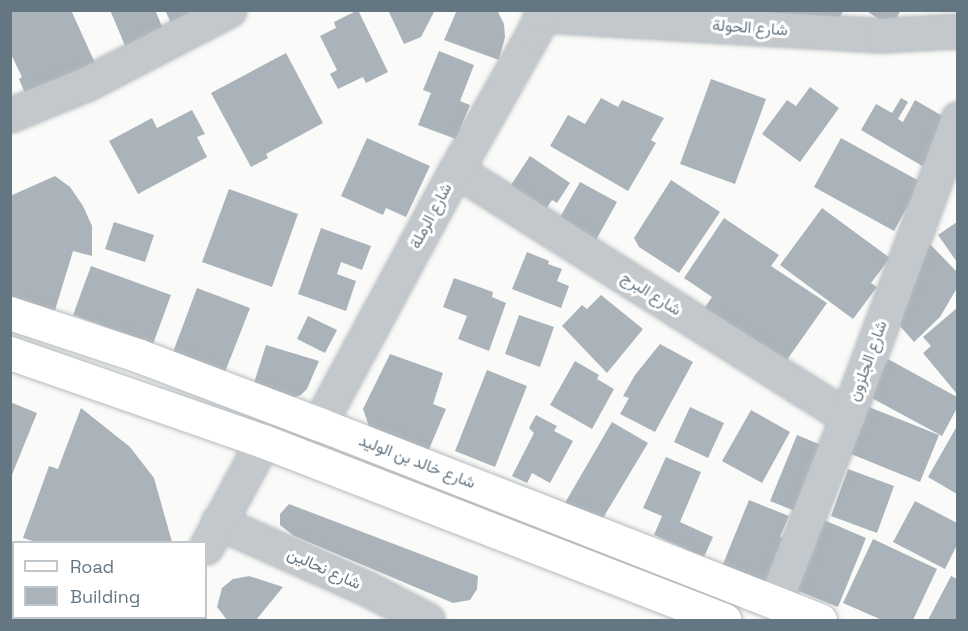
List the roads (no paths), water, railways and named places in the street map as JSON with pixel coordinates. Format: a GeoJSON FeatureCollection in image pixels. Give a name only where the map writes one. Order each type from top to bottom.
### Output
{"type":"FeatureCollection","features":[{"type":"Feature","properties":{"kind":"main road","name":"شارع خالد بن الوليد"},"geometry":{"type":"LineString","coordinates":[[10,314],[138,355],[775,601],[820,621]]}},
{"type":"Feature","properties":{"kind":"main road"},"geometry":{"type":"LineString","coordinates":[[10,352],[263,441],[724,621]]}},
{"type":"Feature","properties":{"kind":"street"},"geometry":{"type":"LineString","coordinates":[[10,115],[88,83],[229,10]]}},
{"type":"Feature","properties":{"kind":"street","name":"شارع الحولة"},"geometry":{"type":"LineString","coordinates":[[542,13],[882,35],[957,31]]}},
{"type":"Feature","properties":{"kind":"street","name":"شارع الرملة"},"geometry":{"type":"LineString","coordinates":[[320,424],[542,13]]}},
{"type":"Feature","properties":{"kind":"street","name":"شارع الجلزون"},"geometry":{"type":"LineString","coordinates":[[775,601],[847,417],[957,120]]}},
{"type":"Feature","properties":{"kind":"street","name":"شارع البرج"},"geometry":{"type":"LineString","coordinates":[[456,170],[847,417]]}},
{"type":"Feature","properties":{"kind":"street"},"geometry":{"type":"LineString","coordinates":[[212,534],[263,441]]}},
{"type":"Feature","properties":{"kind":"street","name":"شارع نحالين"},"geometry":{"type":"LineString","coordinates":[[212,534],[368,589],[427,621]]}}]}
